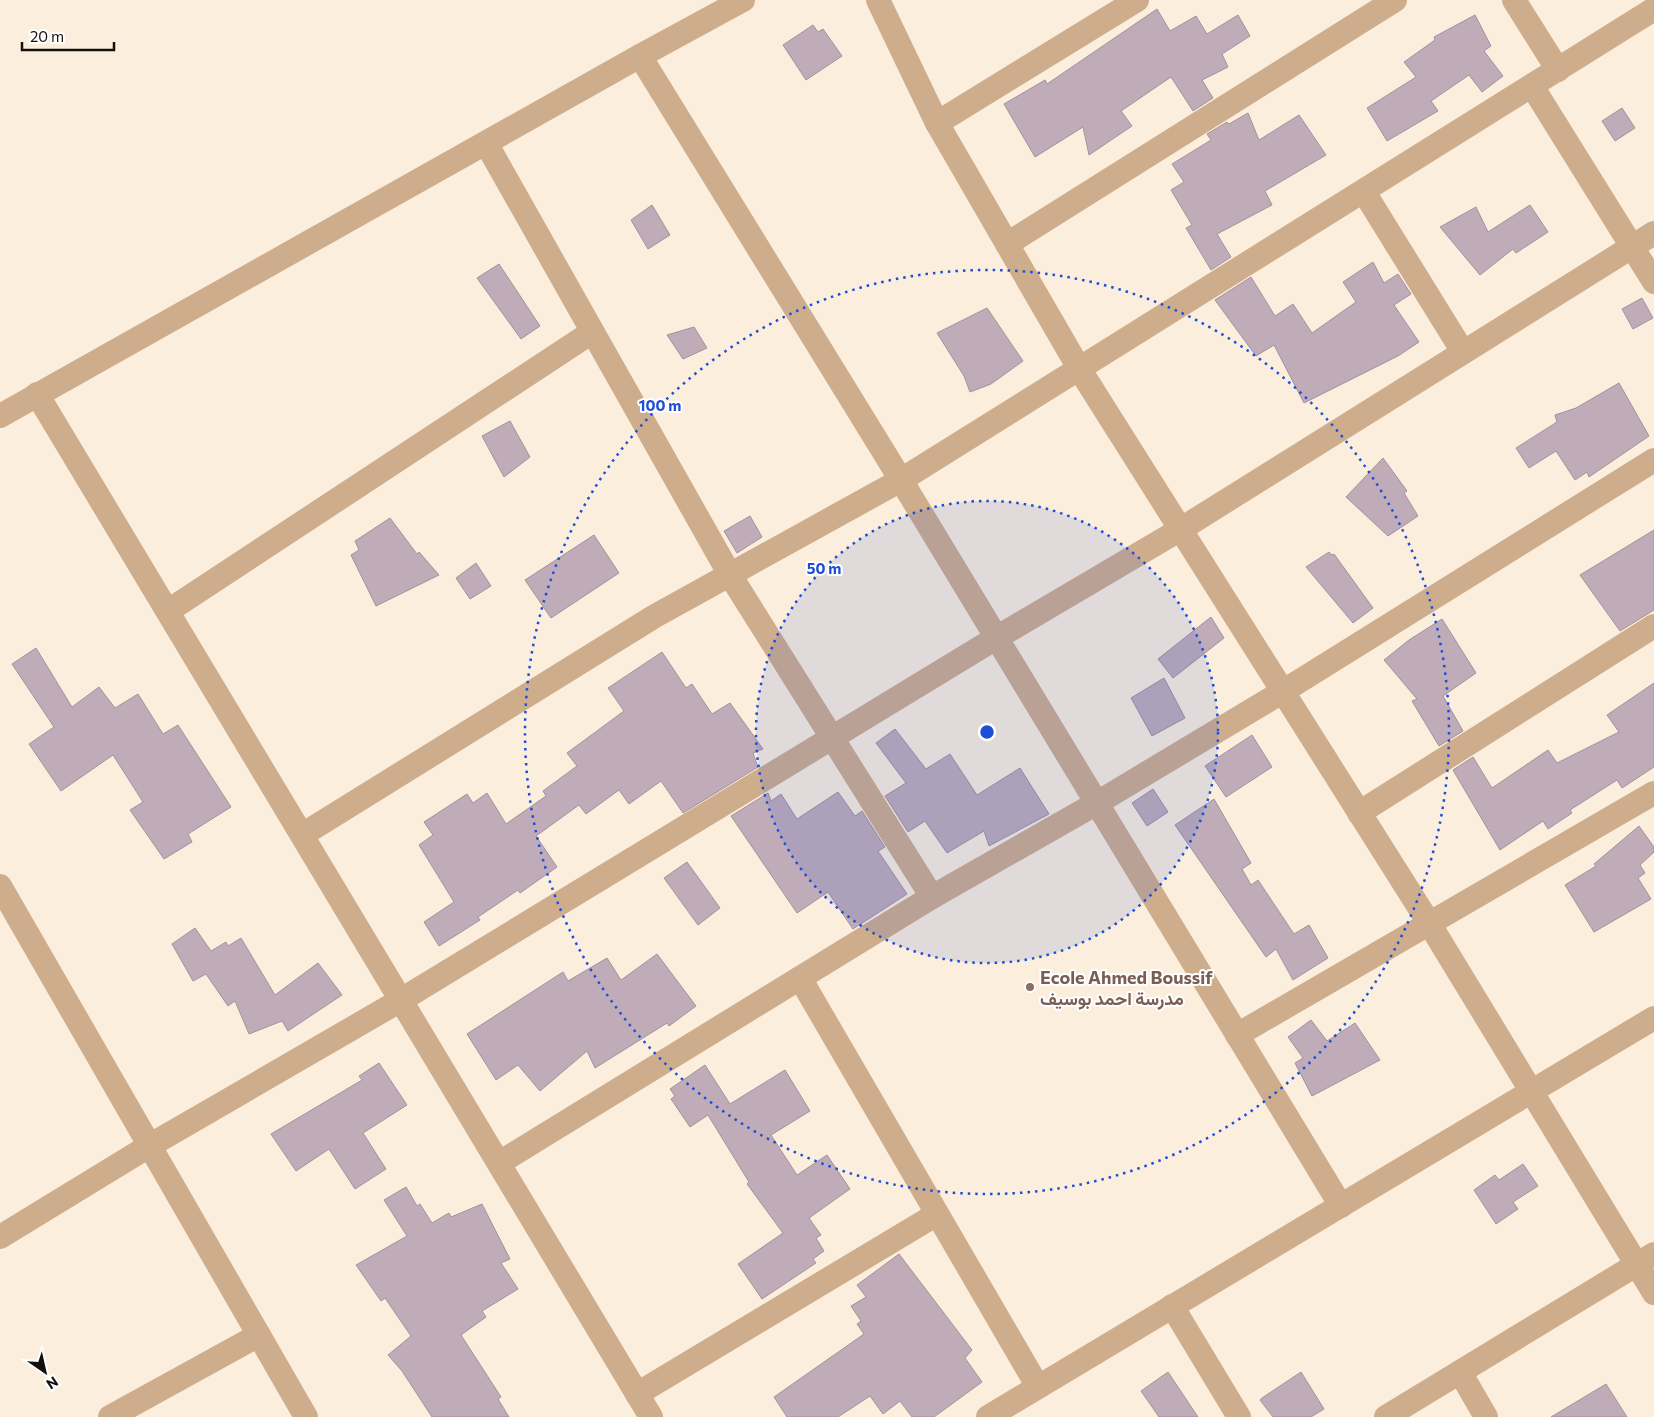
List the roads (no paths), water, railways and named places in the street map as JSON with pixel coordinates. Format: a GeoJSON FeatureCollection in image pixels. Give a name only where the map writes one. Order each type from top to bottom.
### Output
{"type":"FeatureCollection","features":[{"type":"Feature","properties":{"kind":"street"},"geometry":{"type":"LineString","coordinates":[[0,416],[743,0]]}},
{"type":"Feature","properties":{"kind":"street"},"geometry":{"type":"LineString","coordinates":[[878,0],[937,123],[1080,370],[1429,923],[1532,1092],[1645,1259],[1654,1293]]}},
{"type":"Feature","properties":{"kind":"street"},"geometry":{"type":"LineString","coordinates":[[937,123],[1137,0]]}},
{"type":"Feature","properties":{"kind":"street"},"geometry":{"type":"LineString","coordinates":[[1007,244],[1395,0]]}},
{"type":"Feature","properties":{"kind":"street"},"geometry":{"type":"LineString","coordinates":[[1514,0],[1558,70]]}},
{"type":"Feature","properties":{"kind":"street"},"geometry":{"type":"LineString","coordinates":[[302,835],[655,616],[901,480],[1080,370],[1654,9]]}},
{"type":"Feature","properties":{"kind":"street"},"geometry":{"type":"LineString","coordinates":[[640,56],[901,480],[1341,1206]]}},
{"type":"Feature","properties":{"kind":"street"},"geometry":{"type":"LineString","coordinates":[[1532,86],[1654,282]]}},
{"type":"Feature","properties":{"kind":"street"},"geometry":{"type":"LineString","coordinates":[[486,143],[730,575],[932,897]]}},
{"type":"Feature","properties":{"kind":"street"},"geometry":{"type":"LineString","coordinates":[[1364,192],[1463,352]]}},
{"type":"Feature","properties":{"kind":"street"},"geometry":{"type":"LineString","coordinates":[[0,1237],[149,1146],[401,1000],[996,638],[1180,529],[1654,233]]}},
{"type":"Feature","properties":{"kind":"street"},"geometry":{"type":"LineString","coordinates":[[168,611],[592,332]]}},
{"type":"Feature","properties":{"kind":"street"},"geometry":{"type":"LineString","coordinates":[[38,394],[651,1417]]}},
{"type":"Feature","properties":{"kind":"street"},"geometry":{"type":"LineString","coordinates":[[499,1163],[932,897],[1097,803],[1282,692],[1654,460]]}},
{"type":"Feature","properties":{"kind":"street"},"geometry":{"type":"LineString","coordinates":[[1359,813],[1654,626]]}},
{"type":"Feature","properties":{"kind":"street"},"geometry":{"type":"LineString","coordinates":[[1238,1035],[1654,793]]}},
{"type":"Feature","properties":{"kind":"street"},"geometry":{"type":"LineString","coordinates":[[0,886],[306,1417]]}},
{"type":"Feature","properties":{"kind":"street"},"geometry":{"type":"LineString","coordinates":[[800,978],[1038,1387]]}},
{"type":"Feature","properties":{"kind":"street"},"geometry":{"type":"LineString","coordinates":[[988,1417],[1654,1018]]}},
{"type":"Feature","properties":{"kind":"street"},"geometry":{"type":"LineString","coordinates":[[637,1394],[936,1214]]}},
{"type":"Feature","properties":{"kind":"street"},"geometry":{"type":"LineString","coordinates":[[1386,1417],[1645,1259]]}},
{"type":"Feature","properties":{"kind":"street"},"geometry":{"type":"LineString","coordinates":[[1172,1306],[1239,1417]]}},
{"type":"Feature","properties":{"kind":"street"},"geometry":{"type":"LineString","coordinates":[[110,1417],[259,1335]]}},
{"type":"Feature","properties":{"kind":"street"},"geometry":{"type":"LineString","coordinates":[[1460,1372],[1486,1417]]}},
{"type":"Feature","properties":{"kind":"place","name":"Ecole Ahmed Boussif مدرسة احمد بوسيف"},"geometry":{"type":"Point","coordinates":[1030,987]}}]}
